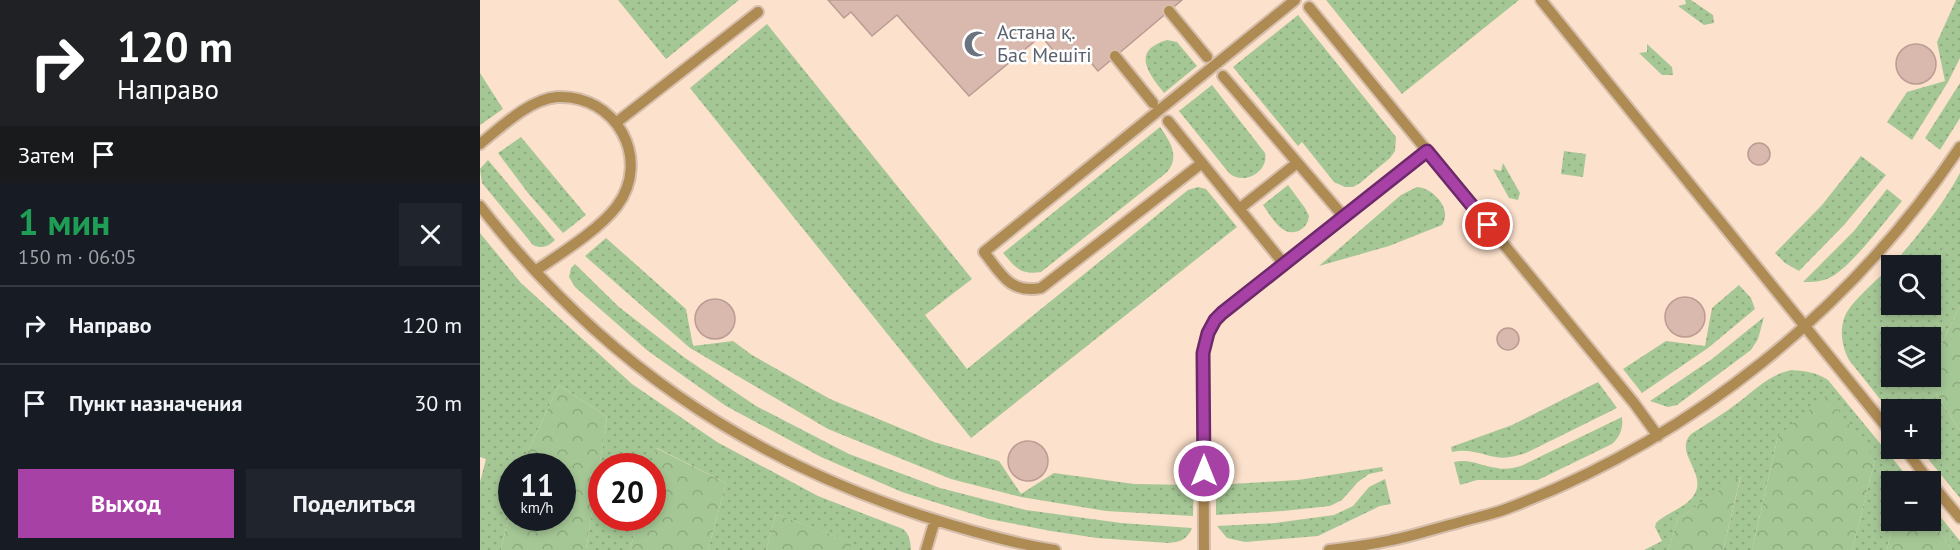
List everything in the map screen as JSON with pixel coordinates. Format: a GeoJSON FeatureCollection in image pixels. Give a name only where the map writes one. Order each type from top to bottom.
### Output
{"type":"FeatureCollection","features":[{"type":"Feature","properties":{"kind":"lane"},"geometry":{"type":"LineString","coordinates":[[1202,162],[1041,288],[1026,290],[1008,282],[984,252],[1295,0]]}},
{"type":"Feature","properties":{"kind":"lane"},"geometry":{"type":"LineString","coordinates":[[1541,0],[1881,420]]}},
{"type":"Feature","properties":{"kind":"lane"},"geometry":{"type":"LineString","coordinates":[[1309,7],[1634,403],[1658,436]]}},
{"type":"Feature","properties":{"kind":"lane"},"geometry":{"type":"LineString","coordinates":[[1169,11],[1208,57]]}},
{"type":"Feature","properties":{"kind":"lane"},"geometry":{"type":"LineString","coordinates":[[617,122],[758,12]]}},
{"type":"Feature","properties":{"kind":"lane"},"geometry":{"type":"LineString","coordinates":[[1115,56],[1153,103]]}},
{"type":"Feature","properties":{"kind":"lane"},"geometry":{"type":"LineString","coordinates":[[1223,76],[1344,217]]}},
{"type":"Feature","properties":{"kind":"lane"},"geometry":{"type":"LineString","coordinates":[[480,144],[524,110],[551,98],[577,99],[592,104],[617,122],[629,150],[630,164],[624,195],[603,220],[570,248],[535,271]]}},
{"type":"Feature","properties":{"kind":"lane"},"geometry":{"type":"LineString","coordinates":[[1167,121],[1284,264]]}},
{"type":"Feature","properties":{"kind":"lane"},"geometry":{"type":"LineString","coordinates":[[1329,550],[1391,540],[1504,510],[1573,481],[1658,436],[1745,378],[1805,327],[1883,247],[1935,183],[1960,147]]}},
{"type":"Feature","properties":{"kind":"lane"},"geometry":{"type":"LineString","coordinates":[[1204,550],[1204,344],[1215,320],[1427,151]]}},
{"type":"Feature","properties":{"kind":"lane"},"geometry":{"type":"LineString","coordinates":[[1239,209],[1297,162]]}},
{"type":"Feature","properties":{"kind":"lane"},"geometry":{"type":"LineString","coordinates":[[480,206],[545,284],[594,331],[649,375],[741,437],[809,472],[875,500],[964,529],[1055,550]]}},
{"type":"Feature","properties":{"kind":"lane"},"geometry":{"type":"LineString","coordinates":[[1912,459],[1922,471]]}},
{"type":"Feature","properties":{"kind":"lane"},"geometry":{"type":"LineString","coordinates":[[1941,495],[1960,518]]}},
{"type":"Feature","properties":{"kind":"lane"},"geometry":{"type":"LineString","coordinates":[[927,550],[935,520]]}},
{"type":"Feature","properties":{"kind":"green space"},"geometry":{"type":"Polygon","coordinates":[[[618,0],[739,0],[666,59],[618,0]]]}},
{"type":"Feature","properties":{"kind":"green space"},"geometry":{"type":"Polygon","coordinates":[[[1326,0],[1519,0],[1402,94],[1326,0]]]}},
{"type":"Feature","properties":{"kind":"green space"},"geometry":{"type":"Polygon","coordinates":[[[1685,0],[1691,0],[1713,15],[1714,23],[1704,25],[1678,6],[1686,4],[1685,0]]]}},
{"type":"Feature","properties":{"kind":"green space"},"geometry":{"type":"Polygon","coordinates":[[[1956,0],[1960,0],[1960,58],[1912,140],[1887,122],[1907,92],[1945,81],[1937,42],[1956,0]]]}},
{"type":"Feature","properties":{"kind":"green space"},"geometry":{"type":"Polygon","coordinates":[[[1298,15],[1396,137],[1395,151],[1390,158],[1353,187],[1345,187],[1334,182],[1302,142],[1298,146],[1233,67],[1298,15]]]}},
{"type":"Feature","properties":{"kind":"green space"},"geometry":{"type":"Polygon","coordinates":[[[767,24],[972,279],[925,315],[967,369],[1188,190],[1198,187],[1206,189],[1237,227],[971,438],[690,88],[767,24]]]}},
{"type":"Feature","properties":{"kind":"green space"},"geometry":{"type":"Polygon","coordinates":[[[1167,40],[1177,42],[1197,66],[1164,93],[1149,71],[1146,57],[1149,50],[1167,40]]]}},
{"type":"Feature","properties":{"kind":"green space"},"geometry":{"type":"Polygon","coordinates":[[[1647,44],[1672,67],[1673,75],[1662,75],[1639,53],[1647,52],[1647,44]]]}},
{"type":"Feature","properties":{"kind":"green space"},"geometry":{"type":"Polygon","coordinates":[[[480,73],[503,109],[480,125],[480,73]]]}},
{"type":"Feature","properties":{"kind":"green space"},"geometry":{"type":"Polygon","coordinates":[[[1960,83],[1960,118],[1940,150],[1925,138],[1960,83]]]}},
{"type":"Feature","properties":{"kind":"green space"},"geometry":{"type":"Polygon","coordinates":[[[1212,85],[1265,153],[1263,166],[1254,175],[1241,178],[1229,173],[1179,111],[1212,85]]]}},
{"type":"Feature","properties":{"kind":"green space"},"geometry":{"type":"Polygon","coordinates":[[[1160,127],[1170,144],[1173,156],[1173,161],[1166,173],[1041,272],[1023,271],[1011,263],[1003,253],[1160,127]]]}},
{"type":"Feature","properties":{"kind":"green space"},"geometry":{"type":"Polygon","coordinates":[[[521,137],[586,215],[563,233],[528,193],[498,153],[521,137]]]}},
{"type":"Feature","properties":{"kind":"green space"},"geometry":{"type":"Polygon","coordinates":[[[1564,151],[1586,154],[1583,177],[1561,174],[1564,151]]]}},
{"type":"Feature","properties":{"kind":"green space"},"geometry":{"type":"Polygon","coordinates":[[[1861,156],[1886,175],[1844,225],[1799,271],[1785,263],[1775,253],[1822,205],[1861,156]]]}},
{"type":"Feature","properties":{"kind":"green space"},"geometry":{"type":"Polygon","coordinates":[[[488,160],[555,240],[547,246],[533,245],[482,183],[480,169],[488,160]]]}},
{"type":"Feature","properties":{"kind":"green space"},"geometry":{"type":"Polygon","coordinates":[[[1503,163],[1520,193],[1518,200],[1509,198],[1493,169],[1501,171],[1503,163]]]}},
{"type":"Feature","properties":{"kind":"green space"},"geometry":{"type":"Polygon","coordinates":[[[1960,173],[1960,306],[1941,345],[1941,327],[1881,327],[1881,387],[1931,387],[1939,399],[1881,400],[1849,360],[1843,344],[1843,321],[1848,310],[1881,276],[1881,315],[1941,315],[1941,255],[1900,255],[1946,196],[1960,173]]]}},
{"type":"Feature","properties":{"kind":"green space"},"geometry":{"type":"Polygon","coordinates":[[[1288,185],[1309,216],[1304,227],[1292,232],[1282,229],[1263,205],[1288,185]]]}},
{"type":"Feature","properties":{"kind":"green space"},"geometry":{"type":"Polygon","coordinates":[[[1417,187],[1429,191],[1440,200],[1445,212],[1442,225],[1389,246],[1319,266],[1401,195],[1417,187]]]}},
{"type":"Feature","properties":{"kind":"green space"},"geometry":{"type":"Polygon","coordinates":[[[1887,189],[1902,201],[1858,254],[1831,277],[1821,281],[1803,282],[1854,231],[1887,189]]]}},
{"type":"Feature","properties":{"kind":"green space"},"geometry":{"type":"Polygon","coordinates":[[[480,233],[521,283],[632,384],[717,442],[818,496],[903,529],[910,541],[911,550],[850,550],[851,542],[776,514],[766,550],[708,550],[726,483],[657,448],[655,453],[601,453],[607,417],[559,385],[527,453],[498,453],[498,531],[505,531],[501,550],[480,550],[480,482],[486,459],[480,457],[480,233]]]}},
{"type":"Feature","properties":{"kind":"green space"},"geometry":{"type":"Polygon","coordinates":[[[606,238],[686,309],[693,346],[733,341],[752,355],[830,399],[934,442],[999,461],[1021,494],[1054,473],[1134,484],[1194,485],[1193,516],[1106,511],[1021,497],[951,479],[828,429],[690,348],[585,256],[606,238]]]}},
{"type":"Feature","properties":{"kind":"green space"},"geometry":{"type":"Polygon","coordinates":[[[575,264],[619,307],[685,358],[756,406],[849,454],[940,488],[1026,510],[1121,523],[1192,528],[1185,538],[1172,543],[1097,538],[989,519],[902,492],[821,457],[726,406],[648,351],[575,287],[569,277],[571,268],[575,264]]]}},
{"type":"Feature","properties":{"kind":"green space"},"geometry":{"type":"Polygon","coordinates":[[[1739,285],[1751,298],[1755,309],[1708,348],[1642,393],[1623,369],[1666,341],[1705,346],[1712,308],[1739,285]]]}},
{"type":"Feature","properties":{"kind":"green space"},"geometry":{"type":"Polygon","coordinates":[[[1960,306],[1960,431],[1931,387],[1941,387],[1941,345],[1960,306]]]}},
{"type":"Feature","properties":{"kind":"green space"},"geometry":{"type":"Polygon","coordinates":[[[1764,317],[1758,339],[1751,350],[1677,405],[1668,407],[1650,401],[1712,359],[1764,317]]]}},
{"type":"Feature","properties":{"kind":"green space"},"geometry":{"type":"Polygon","coordinates":[[[1791,370],[1810,372],[1828,380],[1881,444],[1881,459],[1893,459],[1903,471],[1881,471],[1881,531],[1891,531],[1887,550],[1852,550],[1875,460],[1778,436],[1752,550],[1723,550],[1741,476],[1678,519],[1668,550],[1644,550],[1662,541],[1655,527],[1656,523],[1694,495],[1697,479],[1686,448],[1691,434],[1727,411],[1757,387],[1791,370]]]}},
{"type":"Feature","properties":{"kind":"green space"},"geometry":{"type":"Polygon","coordinates":[[[1598,382],[1617,408],[1526,453],[1503,458],[1469,451],[1452,452],[1451,447],[1512,425],[1598,382]]]}},
{"type":"Feature","properties":{"kind":"green space"},"geometry":{"type":"Polygon","coordinates":[[[559,385],[607,417],[601,453],[588,453],[589,531],[586,550],[501,550],[505,531],[576,531],[576,453],[527,453],[559,385]]]}},
{"type":"Feature","properties":{"kind":"green space"},"geometry":{"type":"Polygon","coordinates":[[[1827,395],[1875,460],[1852,550],[1752,550],[1778,436],[1827,395]]]}},
{"type":"Feature","properties":{"kind":"green space"},"geometry":{"type":"Polygon","coordinates":[[[1941,402],[1960,431],[1960,498],[1941,475],[1941,471],[1938,471],[1928,459],[1941,459],[1941,402]]]}},
{"type":"Feature","properties":{"kind":"green space"},"geometry":{"type":"Polygon","coordinates":[[[1622,417],[1621,432],[1612,444],[1538,480],[1477,480],[1460,485],[1454,462],[1470,462],[1503,469],[1521,466],[1622,417]]]}},
{"type":"Feature","properties":{"kind":"green space"},"geometry":{"type":"Polygon","coordinates":[[[656,448],[666,453],[655,453],[656,448]]]}},
{"type":"Feature","properties":{"kind":"green space"},"geometry":{"type":"Polygon","coordinates":[[[666,453],[726,483],[708,550],[630,550],[635,531],[666,531],[666,453]]]}},
{"type":"Feature","properties":{"kind":"green space"},"geometry":{"type":"Polygon","coordinates":[[[1382,467],[1383,471],[1369,474],[1358,482],[1342,500],[1330,506],[1216,515],[1216,485],[1298,480],[1382,467]]]}},
{"type":"Feature","properties":{"kind":"green space"},"geometry":{"type":"Polygon","coordinates":[[[1741,475],[1723,550],[1668,550],[1678,519],[1741,475]]]}},
{"type":"Feature","properties":{"kind":"green space"},"geometry":{"type":"Polygon","coordinates":[[[1385,479],[1391,504],[1380,506],[1318,536],[1245,542],[1227,538],[1217,526],[1275,523],[1334,515],[1353,506],[1369,487],[1385,479]]]}},
{"type":"Feature","properties":{"kind":"green space"},"geometry":{"type":"Polygon","coordinates":[[[776,514],[852,542],[850,550],[766,550],[776,514]]]}},
{"type":"Feature","properties":{"kind":"green space"},"geometry":{"type":"Polygon","coordinates":[[[1941,517],[1960,541],[1960,550],[1952,550],[1940,531],[1941,517]]]}},
{"type":"Feature","properties":{"kind":"green space"},"geometry":{"type":"Polygon","coordinates":[[[589,531],[635,531],[630,550],[586,550],[589,531]]]}},
{"type":"Feature","properties":{"kind":"green space"},"geometry":{"type":"Polygon","coordinates":[[[1891,531],[1940,531],[1952,550],[1887,550],[1891,531]]]}},
{"type":"Feature","properties":{"kind":"building","name":"Астана қ. Бас Мешіті"},"geometry":{"type":"Polygon","coordinates":[[[828,0],[1182,0],[1098,71],[1081,51],[1065,64],[1041,36],[969,96],[897,15],[872,36],[851,12],[844,18],[828,0]]]}},
{"type":"Feature","properties":{"kind":"building"},"geometry":{"type":"Polygon","coordinates":[[[1916,44],[1924,45],[1930,50],[1935,56],[1935,72],[1930,78],[1924,83],[1916,84],[1908,83],[1902,78],[1897,72],[1896,64],[1897,56],[1902,50],[1908,45],[1916,44]]]}},
{"type":"Feature","properties":{"kind":"building"},"geometry":{"type":"Polygon","coordinates":[[[1759,143],[1769,150],[1770,154],[1763,164],[1759,165],[1749,158],[1748,154],[1755,144],[1759,143]]]}},
{"type":"Feature","properties":{"kind":"building"},"geometry":{"type":"Polygon","coordinates":[[[1685,297],[1693,298],[1699,303],[1704,309],[1704,325],[1699,331],[1693,336],[1685,337],[1677,336],[1671,331],[1666,325],[1665,317],[1666,309],[1671,303],[1677,298],[1685,297]]]}},
{"type":"Feature","properties":{"kind":"building"},"geometry":{"type":"Polygon","coordinates":[[[715,299],[723,300],[729,305],[734,311],[734,327],[729,333],[723,338],[715,339],[707,338],[701,333],[696,327],[695,319],[696,311],[701,305],[707,300],[715,299]]]}},
{"type":"Feature","properties":{"kind":"building"},"geometry":{"type":"Polygon","coordinates":[[[1508,328],[1518,335],[1519,339],[1512,349],[1508,350],[1498,343],[1497,339],[1504,329],[1508,328]]]}},
{"type":"Feature","properties":{"kind":"building"},"geometry":{"type":"Polygon","coordinates":[[[1028,441],[1036,442],[1042,447],[1047,453],[1047,469],[1042,475],[1036,480],[1028,481],[1020,480],[1014,475],[1009,469],[1008,461],[1009,453],[1014,447],[1020,442],[1028,441]]]}},
{"type":"Feature","properties":{"kind":"place","name":"Астана қ. Бас Мешіті"},"geometry":{"type":"Point","coordinates":[977,44]}},
{"type":"Feature","properties":{"kind":"route"},"geometry":{"type":"LineString","coordinates":[[1204,471],[1204,344],[1215,320],[1222,313],[1427,151],[1488,225]]}}]}
